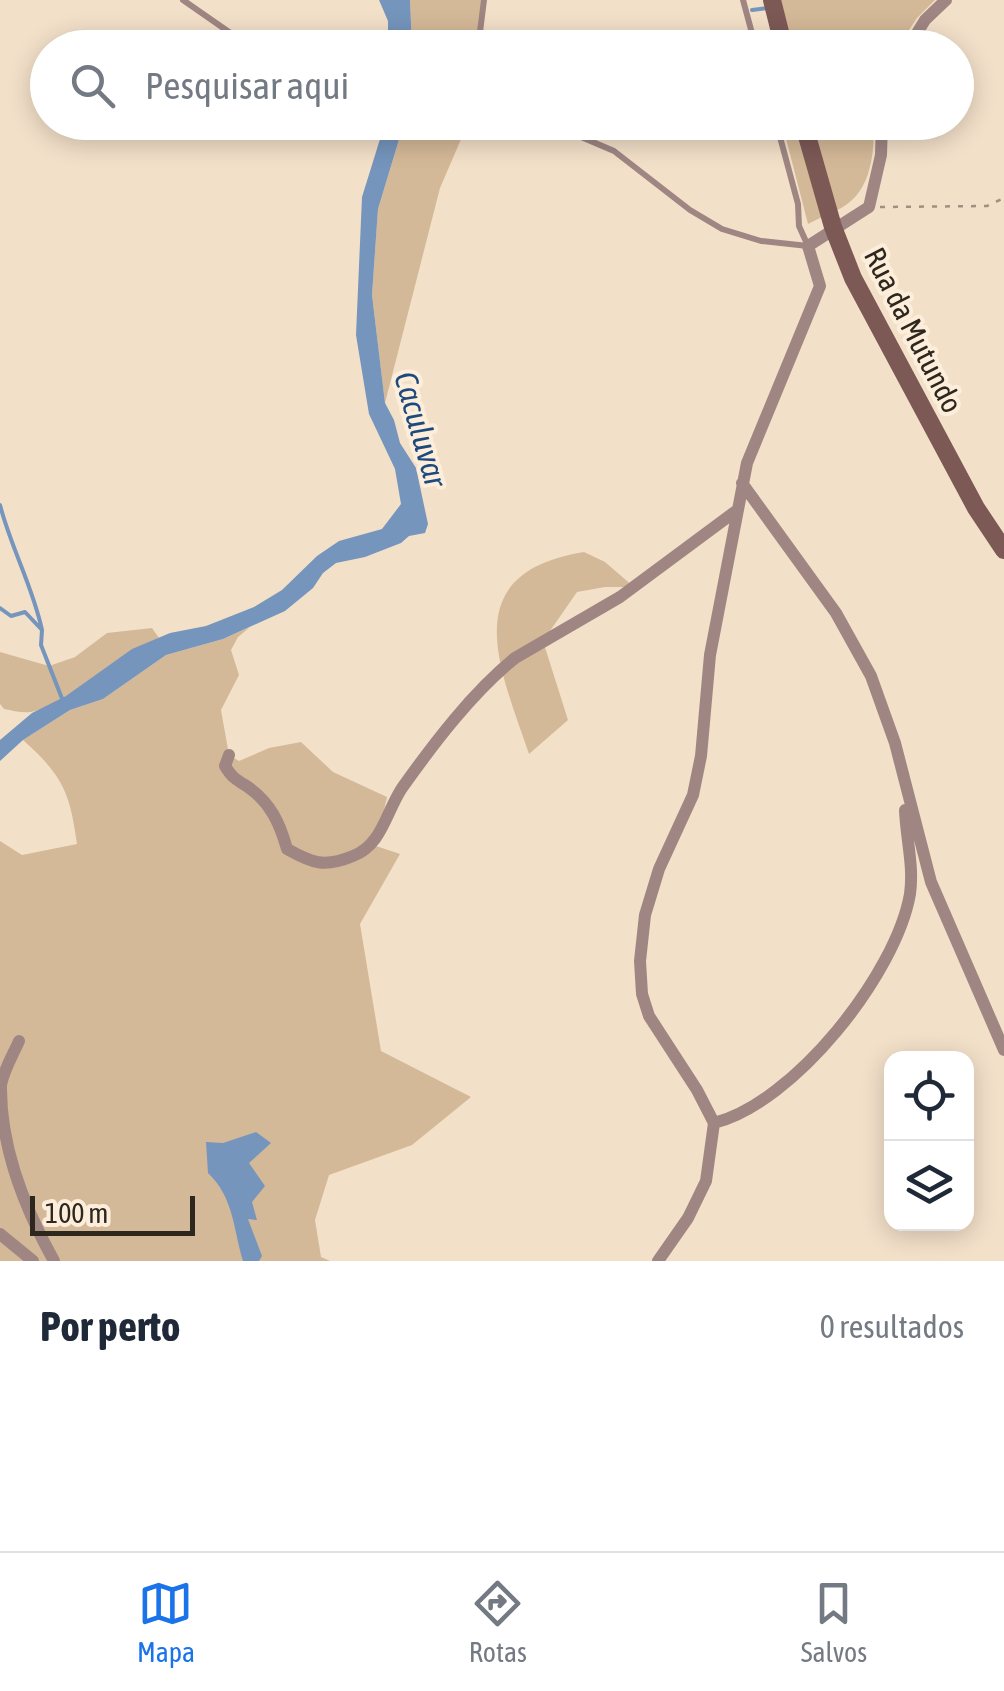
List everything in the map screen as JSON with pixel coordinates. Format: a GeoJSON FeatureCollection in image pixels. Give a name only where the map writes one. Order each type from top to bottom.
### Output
{"type":"FeatureCollection","features":[{"type":"Feature","properties":{"kind":"main road"},"geometry":{"type":"LineString","coordinates":[[772,0],[780,30]]}},
{"type":"Feature","properties":{"kind":"main road","name":"Rua da Mutundo"},"geometry":{"type":"LineString","coordinates":[[808,140],[853,278],[976,508],[1004,550]]}},
{"type":"Feature","properties":{"kind":"street"},"geometry":{"type":"LineString","coordinates":[[919,30],[946,0]]}},
{"type":"Feature","properties":{"kind":"street"},"geometry":{"type":"LineString","coordinates":[[658,1261],[688,1218],[706,1181],[714,1124],[649,1016],[642,994],[640,961],[645,915],[658,869],[693,795],[701,756],[710,655],[742,483],[760,426],[820,286],[808,246],[869,207],[881,140]]}},
{"type":"Feature","properties":{"kind":"street"},"geometry":{"type":"LineString","coordinates":[[742,483],[836,613],[872,676],[895,744],[931,882],[1004,1050]]}},
{"type":"Feature","properties":{"kind":"street"},"geometry":{"type":"LineString","coordinates":[[229,755],[225,766],[233,780],[267,804],[279,822],[287,849],[315,864],[355,856],[378,837],[399,793],[436,743],[500,670],[620,597],[736,512]]}},
{"type":"Feature","properties":{"kind":"street"},"geometry":{"type":"LineString","coordinates":[[714,1124],[731,1119],[766,1097],[834,1036],[867,994],[902,921],[910,893],[905,788]]}},
{"type":"Feature","properties":{"kind":"street"},"geometry":{"type":"LineString","coordinates":[[19,1041],[0,1088],[1,1126],[8,1163],[21,1199],[54,1261]]}},
{"type":"Feature","properties":{"kind":"street"},"geometry":{"type":"LineString","coordinates":[[0,1234],[32,1261]]}},
{"type":"Feature","properties":{"kind":"lane"},"geometry":{"type":"LineString","coordinates":[[183,0],[226,30]]}},
{"type":"Feature","properties":{"kind":"lane"},"geometry":{"type":"LineString","coordinates":[[480,30],[484,0]]}},
{"type":"Feature","properties":{"kind":"lane"},"geometry":{"type":"LineString","coordinates":[[742,0],[751,30]]}},
{"type":"Feature","properties":{"kind":"lane"},"geometry":{"type":"LineString","coordinates":[[588,140],[614,151],[690,210],[722,229],[762,242],[808,246],[799,226],[798,204],[781,140]]}},
{"type":"Feature","properties":{"kind":"path"},"geometry":{"type":"LineString","coordinates":[[869,207],[987,206],[1004,198]]}},
{"type":"Feature","properties":{"kind":"shaded area"},"geometry":{"type":"Polygon","coordinates":[[[410,0],[484,0],[480,30],[411,30],[410,0]]]}},
{"type":"Feature","properties":{"kind":"shaded area"},"geometry":{"type":"Polygon","coordinates":[[[777,0],[935,0],[909,30],[785,30],[777,0]]]}},
{"type":"Feature","properties":{"kind":"shaded area"},"geometry":{"type":"Polygon","coordinates":[[[399,140],[461,140],[440,188],[385,403],[372,295],[378,209],[399,140]]]}},
{"type":"Feature","properties":{"kind":"shaded area"},"geometry":{"type":"Polygon","coordinates":[[[786,140],[802,140],[824,216],[808,224],[786,140]]]}},
{"type":"Feature","properties":{"kind":"shaded area"},"geometry":{"type":"Polygon","coordinates":[[[813,140],[873,140],[863,186],[835,211],[813,140]]]}},
{"type":"Feature","properties":{"kind":"shaded area"},"geometry":{"type":"Polygon","coordinates":[[[584,552],[605,562],[634,587],[577,592],[543,641],[568,720],[529,754],[499,657],[497,628],[502,602],[517,580],[543,563],[584,552]]]}},
{"type":"Feature","properties":{"kind":"shaded area"},"geometry":{"type":"Polygon","coordinates":[[[250,627],[231,650],[239,675],[221,710],[229,755],[239,761],[269,748],[301,742],[333,772],[387,797],[376,846],[400,854],[360,924],[381,1051],[471,1097],[412,1145],[329,1175],[315,1220],[321,1257],[330,1261],[0,1261],[0,841],[22,855],[77,844],[62,786],[23,740],[70,710],[103,699],[166,655],[250,627]]]}},
{"type":"Feature","properties":{"kind":"shaded area"},"geometry":{"type":"Polygon","coordinates":[[[152,628],[159,638],[52,704],[24,712],[4,709],[0,704],[0,652],[49,666],[75,657],[107,633],[152,628]]]}},
{"type":"Feature","properties":{"kind":"water"},"geometry":{"type":"Polygon","coordinates":[[[379,0],[410,0],[411,30],[388,30],[379,0]]]}},
{"type":"Feature","properties":{"kind":"water"},"geometry":{"type":"Polygon","coordinates":[[[380,140],[399,140],[378,209],[372,295],[385,403],[400,443],[416,468],[428,524],[425,533],[409,536],[365,557],[336,563],[285,611],[223,639],[166,655],[103,699],[70,710],[23,740],[0,761],[0,740],[32,713],[66,696],[132,649],[254,607],[282,590],[339,541],[382,529],[401,504],[395,469],[369,414],[356,335],[362,197],[380,140]]]}},
{"type":"Feature","properties":{"kind":"water"},"geometry":{"type":"Polygon","coordinates":[[[256,1132],[271,1143],[249,1163],[265,1186],[252,1202],[257,1220],[248,1219],[262,1256],[259,1261],[243,1261],[228,1203],[208,1173],[206,1142],[223,1143],[256,1132]]]}},
{"type":"Feature","properties":{"kind":"waterway"},"geometry":{"type":"LineString","coordinates":[[752,10],[767,8]]}},
{"type":"Feature","properties":{"kind":"waterway"},"geometry":{"type":"LineString","coordinates":[[0,505],[42,630],[25,612],[11,616],[0,608]]}},
{"type":"Feature","properties":{"kind":"waterway"},"geometry":{"type":"LineString","coordinates":[[42,630],[41,645],[63,701]]}},
{"type":"Feature","properties":{"kind":"water label","name":"Caculuvar"},"geometry":{"type":"Point","coordinates":[421,429]}}]}
